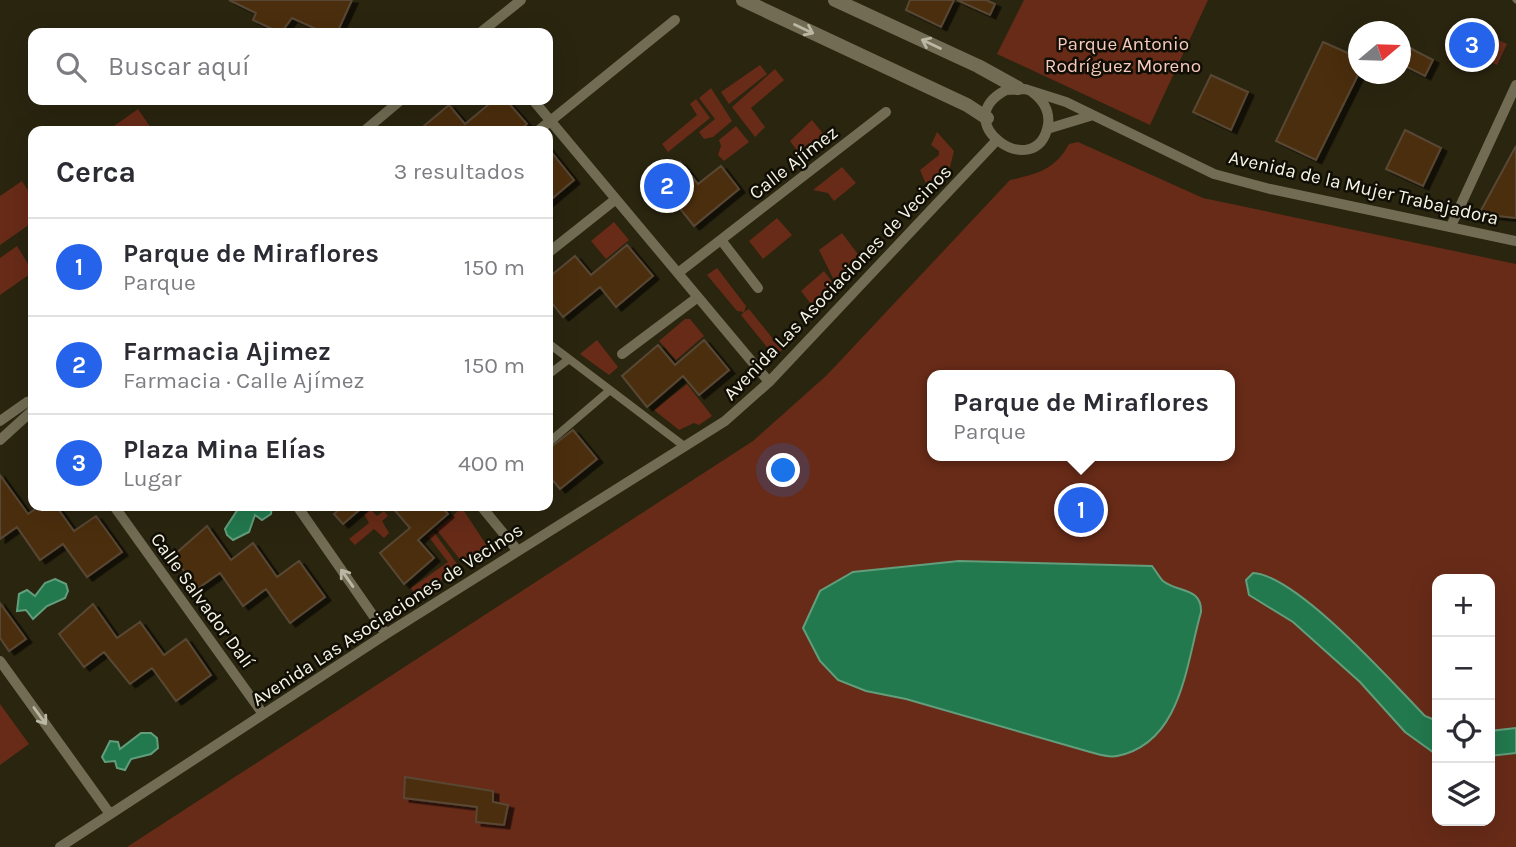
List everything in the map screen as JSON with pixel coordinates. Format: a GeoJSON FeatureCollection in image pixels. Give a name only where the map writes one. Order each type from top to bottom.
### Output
{"type":"FeatureCollection","features":[{"type":"Feature","properties":{"kind":"street"},"geometry":{"type":"LineString","coordinates":[[486,28],[521,0]]}},
{"type":"Feature","properties":{"kind":"street"},"geometry":{"type":"LineString","coordinates":[[743,0],[973,107],[987,118]]}},
{"type":"Feature","properties":{"kind":"street","name":"Avenida de la Mujer Trabajadora"},"geometry":{"type":"LineString","coordinates":[[835,0],[1025,90],[1066,102],[1214,174],[1270,189],[1516,241]]}},
{"type":"Feature","properties":{"kind":"street"},"geometry":{"type":"LineString","coordinates":[[544,126],[675,20]]}},
{"type":"Feature","properties":{"kind":"street"},"geometry":{"type":"LineString","coordinates":[[1451,226],[1516,85]]}},
{"type":"Feature","properties":{"kind":"street"},"geometry":{"type":"LineString","coordinates":[[1025,90],[1046,108],[1047,129],[1039,141],[1022,150],[1008,148],[996,141],[989,131],[987,118],[996,97],[1025,90]]}},
{"type":"Feature","properties":{"kind":"street"},"geometry":{"type":"LineString","coordinates":[[370,126],[395,105]]}},
{"type":"Feature","properties":{"kind":"street"},"geometry":{"type":"LineString","coordinates":[[537,105],[769,382]]}},
{"type":"Feature","properties":{"kind":"street","name":"Calle Ajímez"},"geometry":{"type":"LineString","coordinates":[[678,273],[886,112]]}},
{"type":"Feature","properties":{"kind":"street"},"geometry":{"type":"LineString","coordinates":[[1047,129],[1090,116]]}},
{"type":"Feature","properties":{"kind":"street","name":"Avenida Las Asociaciones de Vecinos"},"geometry":{"type":"LineString","coordinates":[[60,847],[386,634],[725,421],[769,382],[996,141]]}},
{"type":"Feature","properties":{"kind":"street"},"geometry":{"type":"LineString","coordinates":[[553,249],[615,199]]}},
{"type":"Feature","properties":{"kind":"street"},"geometry":{"type":"LineString","coordinates":[[721,240],[758,288]]}},
{"type":"Feature","properties":{"kind":"street"},"geometry":{"type":"LineString","coordinates":[[622,354],[698,296]]}},
{"type":"Feature","properties":{"kind":"street"},"geometry":{"type":"LineString","coordinates":[[553,347],[684,446]]}},
{"type":"Feature","properties":{"kind":"street"},"geometry":{"type":"LineString","coordinates":[[553,371],[569,359]]}},
{"type":"Feature","properties":{"kind":"street"},"geometry":{"type":"LineString","coordinates":[[553,439],[610,390]]}},
{"type":"Feature","properties":{"kind":"street"},"geometry":{"type":"LineString","coordinates":[[0,421],[28,402]]}},
{"type":"Feature","properties":{"kind":"street"},"geometry":{"type":"LineString","coordinates":[[0,440],[28,415]]}},
{"type":"Feature","properties":{"kind":"street","name":"Calle Salvador Dalí"},"geometry":{"type":"LineString","coordinates":[[118,511],[263,714]]}},
{"type":"Feature","properties":{"kind":"street"},"geometry":{"type":"LineString","coordinates":[[300,511],[386,634]]}},
{"type":"Feature","properties":{"kind":"street"},"geometry":{"type":"LineString","coordinates":[[485,511],[518,551]]}},
{"type":"Feature","properties":{"kind":"street"},"geometry":{"type":"LineString","coordinates":[[0,661],[110,814]]}},
{"type":"Feature","properties":{"kind":"green space","name":"Parque Antonio Rodríguez Moreno"},"geometry":{"type":"Polygon","coordinates":[[[1024,0],[1208,0],[1150,125],[997,54],[1024,0]]]}},
{"type":"Feature","properties":{"kind":"green space"},"geometry":{"type":"Polygon","coordinates":[[[1476,30],[1507,44],[1497,65],[1466,51],[1476,30]]]}},
{"type":"Feature","properties":{"kind":"green space"},"geometry":{"type":"Polygon","coordinates":[[[760,65],[767,74],[729,104],[721,92],[760,65]]]}},
{"type":"Feature","properties":{"kind":"green space"},"geometry":{"type":"Polygon","coordinates":[[[775,69],[784,80],[751,108],[765,127],[755,137],[732,107],[775,69]]]}},
{"type":"Feature","properties":{"kind":"green space"},"geometry":{"type":"Polygon","coordinates":[[[711,88],[732,121],[713,137],[704,139],[699,132],[715,119],[699,98],[711,88]]]}},
{"type":"Feature","properties":{"kind":"green space"},"geometry":{"type":"Polygon","coordinates":[[[696,99],[710,118],[668,152],[662,144],[697,115],[690,104],[696,99]]]}},
{"type":"Feature","properties":{"kind":"green space"},"geometry":{"type":"Polygon","coordinates":[[[138,109],[150,126],[114,126],[138,109]]]}},
{"type":"Feature","properties":{"kind":"green space"},"geometry":{"type":"Polygon","coordinates":[[[812,120],[825,136],[803,159],[790,141],[812,120]]]}},
{"type":"Feature","properties":{"kind":"green space"},"geometry":{"type":"Polygon","coordinates":[[[736,126],[749,142],[724,161],[718,155],[721,146],[719,140],[736,126]]]}},
{"type":"Feature","properties":{"kind":"green space"},"geometry":{"type":"Polygon","coordinates":[[[937,132],[954,151],[950,167],[926,184],[920,170],[939,155],[939,151],[931,145],[937,132]]]}},
{"type":"Feature","properties":{"kind":"green space"},"geometry":{"type":"Polygon","coordinates":[[[1078,142],[1203,198],[1516,264],[1516,847],[127,847],[753,441],[827,375],[1010,180],[1044,170],[1058,160],[1069,144],[1078,142]]]}},
{"type":"Feature","properties":{"kind":"green space"},"geometry":{"type":"Polygon","coordinates":[[[842,167],[856,183],[834,201],[828,193],[813,190],[842,167]]]}},
{"type":"Feature","properties":{"kind":"green space"},"geometry":{"type":"Polygon","coordinates":[[[22,181],[28,190],[28,225],[0,245],[0,196],[22,181]]]}},
{"type":"Feature","properties":{"kind":"green space"},"geometry":{"type":"Polygon","coordinates":[[[777,218],[792,235],[763,259],[749,241],[777,218]]]}},
{"type":"Feature","properties":{"kind":"green space"},"geometry":{"type":"Polygon","coordinates":[[[614,222],[629,240],[606,259],[591,241],[614,222]]]}},
{"type":"Feature","properties":{"kind":"green space"},"geometry":{"type":"Polygon","coordinates":[[[842,233],[863,261],[842,285],[834,280],[819,250],[842,233]]]}},
{"type":"Feature","properties":{"kind":"green space"},"geometry":{"type":"Polygon","coordinates":[[[17,246],[28,264],[28,275],[0,295],[0,258],[17,246]]]}},
{"type":"Feature","properties":{"kind":"green space"},"geometry":{"type":"Polygon","coordinates":[[[717,268],[746,306],[744,312],[737,311],[707,275],[717,268]]]}},
{"type":"Feature","properties":{"kind":"green space"},"geometry":{"type":"Polygon","coordinates":[[[824,271],[838,290],[817,312],[801,291],[824,271]]]}},
{"type":"Feature","properties":{"kind":"green space"},"geometry":{"type":"Polygon","coordinates":[[[749,309],[782,350],[775,357],[741,315],[749,309]]]}},
{"type":"Feature","properties":{"kind":"green space"},"geometry":{"type":"Polygon","coordinates":[[[685,319],[690,319],[704,336],[676,360],[659,341],[685,319]]]}},
{"type":"Feature","properties":{"kind":"green space"},"geometry":{"type":"Polygon","coordinates":[[[597,340],[618,367],[609,375],[580,354],[597,340]]]}},
{"type":"Feature","properties":{"kind":"green space"},"geometry":{"type":"Polygon","coordinates":[[[687,384],[712,416],[699,425],[694,423],[679,430],[654,410],[687,384]]]}},
{"type":"Feature","properties":{"kind":"green space"},"geometry":{"type":"Polygon","coordinates":[[[372,511],[377,516],[384,511],[388,516],[382,521],[389,533],[384,538],[374,529],[355,545],[349,539],[369,523],[364,514],[372,511]]]}},
{"type":"Feature","properties":{"kind":"green space"},"geometry":{"type":"Polygon","coordinates":[[[458,511],[464,511],[489,549],[465,566],[436,529],[458,511]]]}},
{"type":"Feature","properties":{"kind":"green space"},"geometry":{"type":"Polygon","coordinates":[[[434,532],[460,568],[416,597],[411,588],[448,562],[428,536],[434,532]]]}},
{"type":"Feature","properties":{"kind":"green space"},"geometry":{"type":"Polygon","coordinates":[[[0,704],[29,744],[0,765],[0,704]]]}},
{"type":"Feature","properties":{"kind":"shaded area"},"geometry":{"type":"Polygon","coordinates":[[[237,511],[271,511],[262,520],[255,515],[249,532],[233,540],[225,529],[237,511]]]}},
{"type":"Feature","properties":{"kind":"shaded area"},"geometry":{"type":"Polygon","coordinates":[[[959,561],[1152,566],[1163,581],[1198,598],[1201,612],[1185,677],[1178,699],[1155,735],[1139,748],[1117,756],[1104,756],[906,699],[866,691],[838,680],[820,661],[803,628],[820,591],[853,572],[959,561]]]}},
{"type":"Feature","properties":{"kind":"shaded area"},"geometry":{"type":"Polygon","coordinates":[[[1253,573],[1272,578],[1294,591],[1343,632],[1425,716],[1432,719],[1432,751],[1405,732],[1360,682],[1293,622],[1249,595],[1246,580],[1253,573]]]}},
{"type":"Feature","properties":{"kind":"shaded area"},"geometry":{"type":"Polygon","coordinates":[[[55,579],[66,584],[68,591],[65,598],[47,606],[33,619],[26,610],[17,611],[19,594],[27,590],[35,596],[45,583],[55,579]]]}},
{"type":"Feature","properties":{"kind":"shaded area"},"geometry":{"type":"Polygon","coordinates":[[[1516,728],[1516,753],[1495,755],[1495,730],[1516,728]]]}},
{"type":"Feature","properties":{"kind":"shaded area"},"geometry":{"type":"Polygon","coordinates":[[[141,733],[151,733],[157,738],[158,748],[151,754],[131,759],[125,770],[117,768],[115,761],[105,762],[102,757],[110,741],[118,742],[120,749],[141,733]]]}},
{"type":"Feature","properties":{"kind":"building"},"geometry":{"type":"Polygon","coordinates":[[[229,0],[352,0],[339,28],[314,28],[292,18],[285,28],[270,28],[253,20],[256,13],[229,0]]]}},
{"type":"Feature","properties":{"kind":"building"},"geometry":{"type":"Polygon","coordinates":[[[910,0],[954,0],[941,27],[906,10],[910,0]]]}},
{"type":"Feature","properties":{"kind":"building"},"geometry":{"type":"Polygon","coordinates":[[[957,0],[986,0],[995,4],[990,15],[957,0]]]}},
{"type":"Feature","properties":{"kind":"building"},"geometry":{"type":"Polygon","coordinates":[[[1323,42],[1348,53],[1348,84],[1354,84],[1316,160],[1276,141],[1323,42]]]}},
{"type":"Feature","properties":{"kind":"building"},"geometry":{"type":"Polygon","coordinates":[[[1411,49],[1433,60],[1425,76],[1411,69],[1411,49]]]}},
{"type":"Feature","properties":{"kind":"building"},"geometry":{"type":"Polygon","coordinates":[[[1211,75],[1248,92],[1231,130],[1193,112],[1211,75]]]}},
{"type":"Feature","properties":{"kind":"building"},"geometry":{"type":"Polygon","coordinates":[[[449,105],[465,124],[488,105],[510,105],[527,124],[424,126],[449,105]]]}},
{"type":"Feature","properties":{"kind":"building"},"geometry":{"type":"Polygon","coordinates":[[[1405,130],[1441,148],[1423,186],[1386,169],[1405,130]]]}},
{"type":"Feature","properties":{"kind":"building"},"geometry":{"type":"Polygon","coordinates":[[[1516,146],[1516,218],[1479,214],[1516,146]]]}},
{"type":"Feature","properties":{"kind":"building"},"geometry":{"type":"Polygon","coordinates":[[[553,154],[574,180],[553,198],[553,154]]]}},
{"type":"Feature","properties":{"kind":"building"},"geometry":{"type":"Polygon","coordinates":[[[680,162],[698,184],[721,166],[739,189],[694,226],[657,180],[680,162]]]}},
{"type":"Feature","properties":{"kind":"building"},"geometry":{"type":"Polygon","coordinates":[[[627,245],[653,276],[616,307],[600,287],[563,317],[553,304],[553,274],[575,256],[591,275],[627,245]]]}},
{"type":"Feature","properties":{"kind":"building"},"geometry":{"type":"Polygon","coordinates":[[[704,340],[729,370],[699,395],[683,376],[647,407],[622,376],[658,345],[675,365],[704,340]]]}},
{"type":"Feature","properties":{"kind":"building"},"geometry":{"type":"Polygon","coordinates":[[[573,430],[597,459],[560,489],[553,481],[553,445],[573,430]]]}},
{"type":"Feature","properties":{"kind":"building"},"geometry":{"type":"Polygon","coordinates":[[[0,475],[28,514],[32,511],[60,511],[74,531],[96,516],[122,552],[87,577],[63,544],[40,560],[17,527],[0,539],[0,475]]]}},
{"type":"Feature","properties":{"kind":"building"},"geometry":{"type":"Polygon","coordinates":[[[337,511],[358,511],[343,524],[334,514],[337,511]]]}},
{"type":"Feature","properties":{"kind":"building"},"geometry":{"type":"Polygon","coordinates":[[[395,511],[445,511],[448,514],[418,540],[434,558],[404,584],[380,553],[410,528],[395,511]]]}},
{"type":"Feature","properties":{"kind":"building"},"geometry":{"type":"Polygon","coordinates":[[[207,526],[231,560],[253,543],[277,577],[299,561],[325,597],[290,623],[266,589],[243,606],[220,573],[197,589],[173,556],[207,526]]]}},
{"type":"Feature","properties":{"kind":"building"},"geometry":{"type":"Polygon","coordinates":[[[0,603],[26,639],[9,651],[0,638],[0,603]]]}},
{"type":"Feature","properties":{"kind":"building"},"geometry":{"type":"Polygon","coordinates":[[[93,604],[117,638],[140,622],[164,655],[186,639],[211,675],[176,701],[152,668],[130,684],[104,652],[84,667],[59,634],[93,604]]]}},
{"type":"Feature","properties":{"kind":"building"},"geometry":{"type":"Polygon","coordinates":[[[405,777],[493,791],[493,802],[508,805],[504,825],[476,822],[477,807],[404,798],[405,777]]]}},
{"type":"Feature","properties":{"kind":"place","name":"Plaza Mina Elías"},"geometry":{"type":"Point","coordinates":[1472,45]}},
{"type":"Feature","properties":{"kind":"place","name":"Farmacia Ajimez"},"geometry":{"type":"Point","coordinates":[667,186]}},
{"type":"Feature","properties":{"kind":"place","name":"Parque de Miraflores"},"geometry":{"type":"Point","coordinates":[1081,510]}}]}
